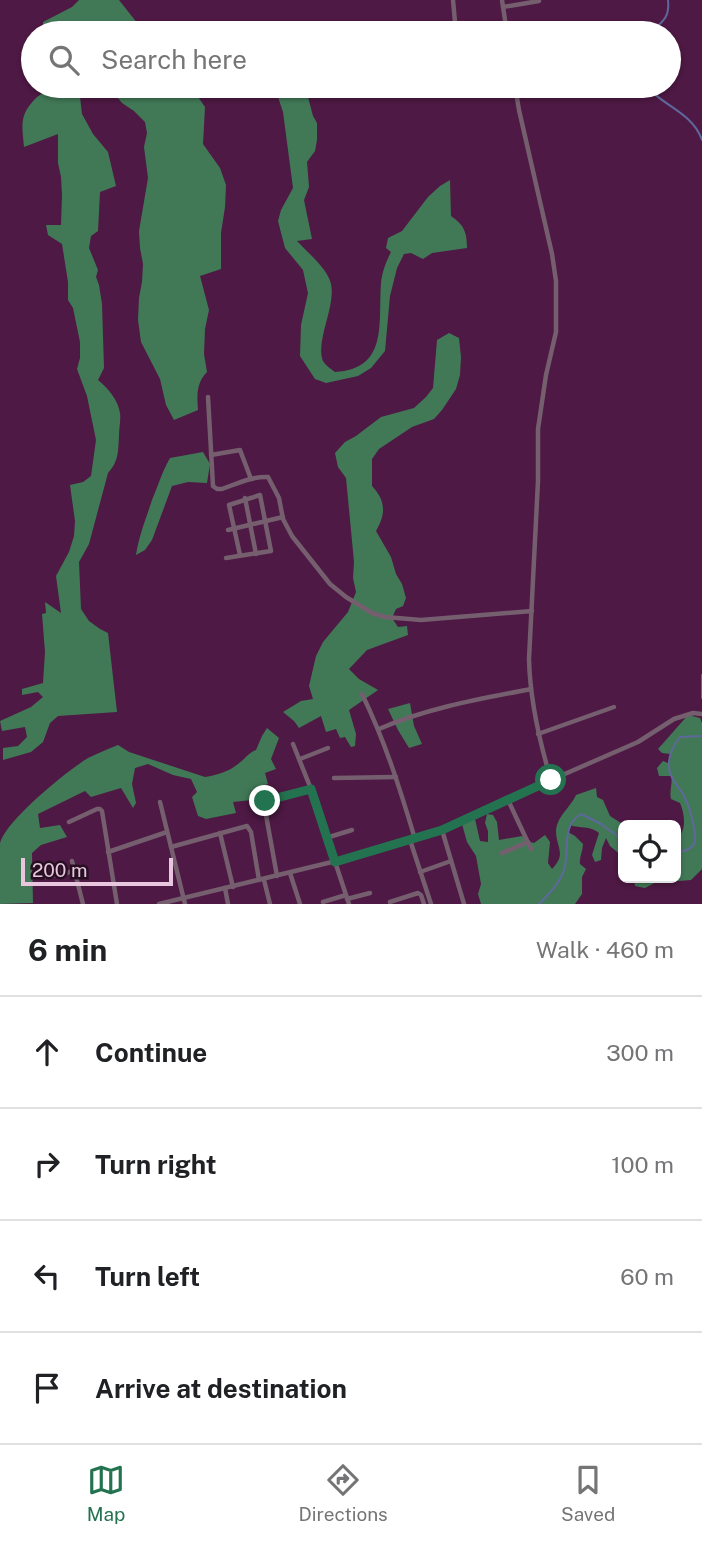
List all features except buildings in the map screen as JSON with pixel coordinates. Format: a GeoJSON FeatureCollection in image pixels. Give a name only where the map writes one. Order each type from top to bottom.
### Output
{"type":"FeatureCollection","features":[{"type":"Feature","properties":{"kind":"street"},"geometry":{"type":"LineString","coordinates":[[453,0],[455,21]]}},
{"type":"Feature","properties":{"kind":"street"},"geometry":{"type":"LineString","coordinates":[[502,0],[505,21]]}},
{"type":"Feature","properties":{"kind":"street"},"geometry":{"type":"LineString","coordinates":[[503,7],[539,1]]}},
{"type":"Feature","properties":{"kind":"street"},"geometry":{"type":"LineString","coordinates":[[517,98],[556,281],[556,332],[541,400],[538,429],[529,659],[538,734],[551,780]]}},
{"type":"Feature","properties":{"kind":"street"},"geometry":{"type":"LineString","coordinates":[[208,397],[215,488],[222,489],[251,479],[268,477],[292,536],[330,584],[346,597],[372,613],[421,620],[532,611]]}},
{"type":"Feature","properties":{"kind":"street"},"geometry":{"type":"LineString","coordinates":[[211,455],[240,450],[251,479]]}},
{"type":"Feature","properties":{"kind":"street"},"geometry":{"type":"LineString","coordinates":[[226,558],[271,551],[260,495],[229,505],[240,555]]}},
{"type":"Feature","properties":{"kind":"street"},"geometry":{"type":"LineString","coordinates":[[245,498],[256,554]]}},
{"type":"Feature","properties":{"kind":"street"},"geometry":{"type":"LineString","coordinates":[[228,530],[283,517]]}},
{"type":"Feature","properties":{"kind":"street"},"geometry":{"type":"LineString","coordinates":[[379,729],[451,704],[531,689]]}},
{"type":"Feature","properties":{"kind":"street"},"geometry":{"type":"LineString","coordinates":[[362,694],[379,729],[396,777],[428,904]]}},
{"type":"Feature","properties":{"kind":"street"},"geometry":{"type":"LineString","coordinates":[[538,734],[614,707]]}},
{"type":"Feature","properties":{"kind":"street"},"geometry":{"type":"LineString","coordinates":[[159,904],[185,901],[225,888],[335,862],[442,830],[638,742],[674,719],[693,713],[702,714]]}},
{"type":"Feature","properties":{"kind":"street"},"geometry":{"type":"LineString","coordinates":[[293,744],[311,789],[347,899]]}},
{"type":"Feature","properties":{"kind":"street"},"geometry":{"type":"LineString","coordinates":[[300,759],[328,748]]}},
{"type":"Feature","properties":{"kind":"street"},"geometry":{"type":"LineString","coordinates":[[334,778],[396,777]]}},
{"type":"Feature","properties":{"kind":"street"},"geometry":{"type":"LineString","coordinates":[[277,876],[265,801],[311,789]]}},
{"type":"Feature","properties":{"kind":"street"},"geometry":{"type":"LineString","coordinates":[[508,800],[531,849]]}},
{"type":"Feature","properties":{"kind":"street"},"geometry":{"type":"LineString","coordinates":[[160,802],[185,901]]}},
{"type":"Feature","properties":{"kind":"street"},"geometry":{"type":"LineString","coordinates":[[69,822],[100,809],[104,818],[117,904]]}},
{"type":"Feature","properties":{"kind":"street"},"geometry":{"type":"LineString","coordinates":[[171,847],[247,826],[250,828],[270,904]]}},
{"type":"Feature","properties":{"kind":"street"},"geometry":{"type":"LineString","coordinates":[[326,838],[352,830]]}},
{"type":"Feature","properties":{"kind":"street"},"geometry":{"type":"LineString","coordinates":[[442,830],[464,904]]}},
{"type":"Feature","properties":{"kind":"street"},"geometry":{"type":"LineString","coordinates":[[108,852],[167,832]]}},
{"type":"Feature","properties":{"kind":"street"},"geometry":{"type":"LineString","coordinates":[[220,833],[233,887]]}},
{"type":"Feature","properties":{"kind":"street"},"geometry":{"type":"LineString","coordinates":[[502,853],[528,842]]}},
{"type":"Feature","properties":{"kind":"street"},"geometry":{"type":"LineString","coordinates":[[72,861],[83,904]]}},
{"type":"Feature","properties":{"kind":"street"},"geometry":{"type":"LineString","coordinates":[[420,872],[451,861]]}},
{"type":"Feature","properties":{"kind":"street"},"geometry":{"type":"LineString","coordinates":[[46,877],[75,871]]}},
{"type":"Feature","properties":{"kind":"street"},"geometry":{"type":"LineString","coordinates":[[290,873],[300,904]]}},
{"type":"Feature","properties":{"kind":"street"},"geometry":{"type":"LineString","coordinates":[[225,888],[228,904]]}},
{"type":"Feature","properties":{"kind":"street"},"geometry":{"type":"LineString","coordinates":[[323,902],[370,893]]}},
{"type":"Feature","properties":{"kind":"street"},"geometry":{"type":"LineString","coordinates":[[390,902],[418,893],[428,904]]}},
{"type":"Feature","properties":{"kind":"green space"},"geometry":{"type":"Polygon","coordinates":[[[79,0],[119,0],[136,21],[45,21],[72,7],[79,0]]]}},
{"type":"Feature","properties":{"kind":"green space"},"geometry":{"type":"Polygon","coordinates":[[[36,98],[80,98],[82,114],[93,134],[108,152],[116,186],[100,192],[98,231],[91,236],[89,248],[98,270],[96,277],[102,304],[104,368],[98,380],[112,395],[119,408],[118,451],[108,473],[89,544],[79,562],[81,609],[89,621],[108,633],[117,712],[58,716],[50,723],[43,742],[31,752],[3,760],[3,748],[18,746],[27,737],[25,727],[2,731],[0,721],[31,707],[43,697],[38,692],[22,695],[22,689],[43,683],[45,652],[42,614],[46,613],[45,602],[61,613],[56,576],[74,536],[75,521],[70,485],[83,482],[91,476],[96,440],[87,396],[77,369],[80,342],[73,308],[68,300],[62,244],[48,235],[46,225],[61,225],[58,134],[24,147],[22,126],[24,115],[36,98]]]}},
{"type":"Feature","properties":{"kind":"green space"},"geometry":{"type":"Polygon","coordinates":[[[118,98],[199,98],[205,107],[203,144],[220,168],[226,185],[221,233],[221,269],[200,276],[209,310],[204,354],[207,372],[199,385],[198,410],[174,420],[166,405],[160,379],[141,342],[138,320],[143,264],[139,231],[148,178],[144,147],[147,133],[145,122],[118,98]]]}},
{"type":"Feature","properties":{"kind":"green space"},"geometry":{"type":"Polygon","coordinates":[[[278,98],[308,98],[317,123],[315,151],[307,162],[309,187],[304,200],[312,239],[297,241],[322,267],[331,284],[331,303],[321,353],[324,363],[335,372],[352,369],[365,362],[377,341],[382,279],[391,252],[386,248],[388,238],[402,231],[428,197],[450,180],[451,216],[464,229],[467,248],[432,253],[423,259],[411,253],[404,254],[397,268],[390,296],[385,351],[371,368],[358,376],[326,383],[315,379],[300,356],[301,325],[308,293],[303,270],[285,248],[278,221],[293,188],[283,112],[278,98]]]}},
{"type":"Feature","properties":{"kind":"green space"},"geometry":{"type":"Polygon","coordinates":[[[449,333],[459,338],[460,375],[456,389],[434,419],[412,427],[379,449],[372,459],[372,486],[380,497],[383,508],[382,519],[376,531],[391,557],[406,598],[403,606],[396,609],[392,618],[398,627],[407,626],[408,635],[367,650],[349,669],[359,679],[378,690],[349,710],[356,734],[355,746],[351,747],[345,737],[340,738],[336,729],[326,732],[321,716],[299,728],[283,712],[301,701],[313,699],[309,686],[316,656],[323,642],[348,612],[356,592],[346,478],[338,467],[335,453],[345,442],[381,417],[414,408],[426,397],[433,388],[437,340],[449,333]]]}},
{"type":"Feature","properties":{"kind":"green space"},"geometry":{"type":"Polygon","coordinates":[[[203,452],[210,464],[207,483],[188,482],[172,486],[152,540],[145,550],[136,555],[152,500],[170,458],[203,452]]]}},
{"type":"Feature","properties":{"kind":"green space"},"geometry":{"type":"Polygon","coordinates":[[[410,703],[414,726],[422,744],[409,748],[388,709],[410,703]]]}},
{"type":"Feature","properties":{"kind":"green space"},"geometry":{"type":"Polygon","coordinates":[[[688,715],[700,718],[702,869],[691,880],[681,881],[681,834],[684,818],[680,803],[671,799],[671,776],[659,776],[657,768],[663,761],[668,763],[670,754],[662,753],[658,749],[688,715]]]}},
{"type":"Feature","properties":{"kind":"green space"},"geometry":{"type":"Polygon","coordinates":[[[267,728],[279,738],[271,759],[276,769],[265,773],[268,784],[259,787],[262,799],[233,802],[236,813],[206,819],[198,816],[192,797],[197,792],[191,779],[173,775],[148,764],[135,768],[132,784],[136,803],[133,808],[121,788],[91,797],[85,791],[38,814],[40,828],[60,825],[67,837],[41,845],[32,853],[33,903],[0,904],[0,844],[4,834],[38,797],[88,758],[118,745],[129,752],[205,777],[230,769],[256,750],[267,728]]]}},
{"type":"Feature","properties":{"kind":"green space"},"geometry":{"type":"Polygon","coordinates":[[[596,788],[597,797],[603,800],[610,816],[618,821],[618,853],[606,838],[601,860],[595,862],[592,855],[599,833],[570,825],[568,832],[583,844],[580,864],[586,869],[582,877],[582,894],[575,904],[481,904],[476,856],[467,842],[460,817],[475,819],[480,841],[488,842],[485,823],[487,814],[493,815],[497,822],[499,840],[522,836],[534,843],[545,835],[550,842],[548,863],[552,869],[560,855],[556,831],[559,821],[576,795],[596,788]]]}},
{"type":"Feature","properties":{"kind":"green space"},"geometry":{"type":"Polygon","coordinates":[[[635,883],[654,883],[645,888],[635,886],[635,883]]]}},
{"type":"Feature","properties":{"kind":"waterway"},"geometry":{"type":"LineString","coordinates":[[662,21],[666,15],[668,0]]}},
{"type":"Feature","properties":{"kind":"waterway"},"geometry":{"type":"LineString","coordinates":[[660,98],[685,116],[702,140]]}},
{"type":"Feature","properties":{"kind":"waterway"},"geometry":{"type":"LineString","coordinates":[[702,675],[702,698]]}},
{"type":"Feature","properties":{"kind":"waterway"},"geometry":{"type":"LineString","coordinates":[[681,851],[692,847],[695,835],[687,802],[671,776],[669,759],[680,737],[702,736]]}},
{"type":"Feature","properties":{"kind":"waterway"},"geometry":{"type":"LineString","coordinates":[[539,904],[561,877],[565,866],[567,837],[575,819],[581,814],[618,836]]}},
{"type":"Feature","properties":{"kind":"route"},"geometry":{"type":"LineString","coordinates":[[265,801],[311,789],[335,862],[442,830],[551,780]]}}]}
